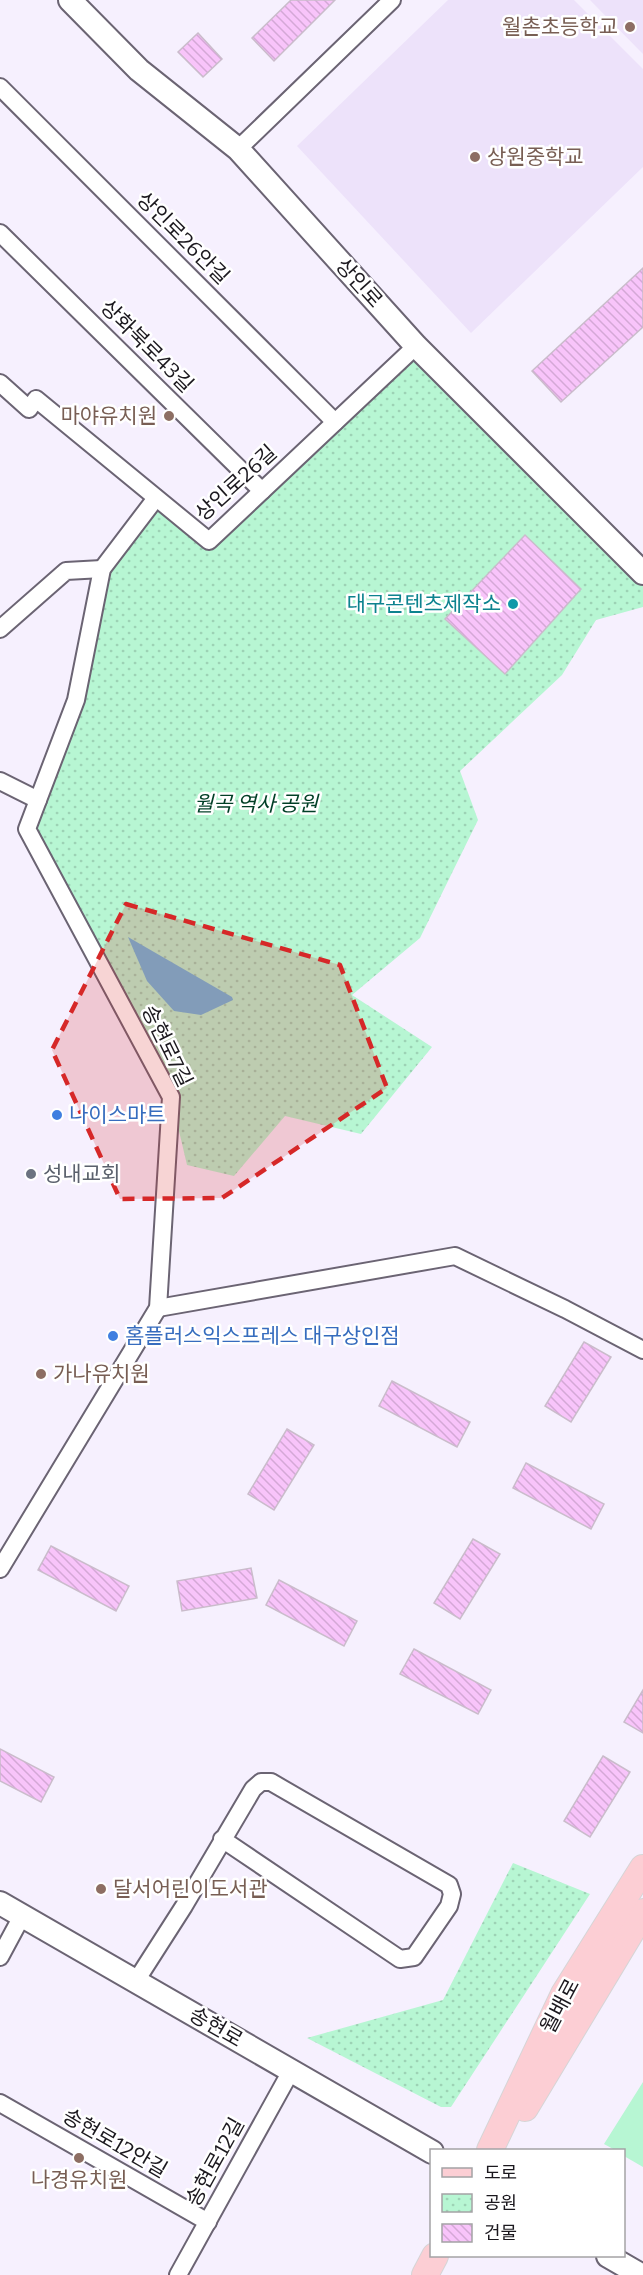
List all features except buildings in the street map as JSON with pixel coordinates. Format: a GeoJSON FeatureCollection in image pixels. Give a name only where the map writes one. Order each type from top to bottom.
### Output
{"type":"FeatureCollection","features":[{"type":"Feature","properties":{"kind":"main road","name":"상인로"},"geometry":{"type":"LineString","coordinates":[[70,0],[139,70],[238,149],[416,346],[643,573]]}},
{"type":"Feature","properties":{"kind":"main road","name":"월배로"},"geometry":{"type":"LineString","coordinates":[[491,2149],[564,1994],[643,1868]]}},
{"type":"Feature","properties":{"kind":"main road","name":"송현로"},"geometry":{"type":"LineString","coordinates":[[0,1903],[430,2151]]}},
{"type":"Feature","properties":{"kind":"main road","name":"월배로"},"geometry":{"type":"LineString","coordinates":[[498,2149],[582,2017],[643,1912]]}},
{"type":"Feature","properties":{"kind":"main road"},"geometry":{"type":"LineString","coordinates":[[425,2275],[434,2257]]}},
{"type":"Feature","properties":{"kind":"main road"},"geometry":{"type":"LineString","coordinates":[[610,2257],[641,2275]]}},
{"type":"Feature","properties":{"kind":"street"},"geometry":{"type":"LineString","coordinates":[[238,149],[393,0]]}},
{"type":"Feature","properties":{"kind":"street","name":"상인로26안길"},"geometry":{"type":"LineString","coordinates":[[0,87],[335,422]]}},
{"type":"Feature","properties":{"kind":"street","name":"상화북로43길"},"geometry":{"type":"LineString","coordinates":[[0,233],[262,491]]}},
{"type":"Feature","properties":{"kind":"street","name":"상인로26길"},"geometry":{"type":"LineString","coordinates":[[0,383],[29,409],[36,399],[209,541],[416,346]]}},
{"type":"Feature","properties":{"kind":"street","name":"송현로7길"},"geometry":{"type":"LineString","coordinates":[[0,1569],[159,1308],[171,1097],[27,829],[76,700],[102,569],[156,498]]}},
{"type":"Feature","properties":{"kind":"street"},"geometry":{"type":"LineString","coordinates":[[0,629],[66,571],[102,569]]}},
{"type":"Feature","properties":{"kind":"street"},"geometry":{"type":"LineString","coordinates":[[0,782],[38,800]]}},
{"type":"Feature","properties":{"kind":"street"},"geometry":{"type":"LineString","coordinates":[[159,1308],[455,1256],[643,1350]]}},
{"type":"Feature","properties":{"kind":"street"},"geometry":{"type":"LineString","coordinates":[[136,1982],[184,1906],[222,1839],[253,1790],[261,1782],[271,1782],[449,1886],[452,1894],[449,1906],[414,1957],[400,1959],[222,1839]]}},
{"type":"Feature","properties":{"kind":"street"},"geometry":{"type":"LineString","coordinates":[[0,1957],[22,1916]]}},
{"type":"Feature","properties":{"kind":"street","name":"송현로12길"},"geometry":{"type":"LineString","coordinates":[[178,2275],[291,2071]]}},
{"type":"Feature","properties":{"kind":"street","name":"송현로12안길"},"geometry":{"type":"LineString","coordinates":[[0,2103],[208,2222]]}},
{"type":"Feature","properties":{"kind":"highlighted area"},"geometry":{"type":"Polygon","coordinates":[[[126,904],[340,965],[387,1088],[222,1198],[120,1199],[52,1050],[126,904]]]}},
{"type":"Feature","properties":{"kind":"shaded area","name":"상원중학교"},"geometry":{"type":"Polygon","coordinates":[[[448,0],[574,0],[643,69],[643,167],[471,333],[297,146],[448,0]]]}},
{"type":"Feature","properties":{"kind":"shaded area","name":"월촌초등학교"},"geometry":{"type":"Polygon","coordinates":[[[590,0],[643,0],[643,54],[590,0]]]}},
{"type":"Feature","properties":{"kind":"green space","name":"월곡 역사 공원"},"geometry":{"type":"Polygon","coordinates":[[[416,346],[643,583],[643,607],[596,620],[562,675],[460,771],[478,820],[420,938],[352,995],[432,1047],[361,1134],[285,1116],[234,1176],[187,1165],[171,1097],[27,829],[76,700],[102,569],[156,498],[209,541],[416,346]]]}},
{"type":"Feature","properties":{"kind":"green space"},"geometry":{"type":"Polygon","coordinates":[[[513,1863],[590,1894],[451,2107],[441,2107],[307,2038],[443,2000],[513,1863]]]}},
{"type":"Feature","properties":{"kind":"green space"},"geometry":{"type":"Polygon","coordinates":[[[643,2082],[643,2167],[625,2157],[625,2149],[613,2149],[604,2144],[643,2082]]]}},
{"type":"Feature","properties":{"kind":"water"},"geometry":{"type":"Polygon","coordinates":[[[128,937],[232,997],[233,1000],[201,1015],[174,1011],[147,981],[128,937]]]}},
{"type":"Feature","properties":{"kind":"place","name":"월촌초등학교"},"geometry":{"type":"Point","coordinates":[630,27]}},
{"type":"Feature","properties":{"kind":"place","name":"상원중학교"},"geometry":{"type":"Point","coordinates":[475,157]}},
{"type":"Feature","properties":{"kind":"place","name":"마야유치원"},"geometry":{"type":"Point","coordinates":[169,416]}},
{"type":"Feature","properties":{"kind":"place","name":"대구콘텐츠제작소"},"geometry":{"type":"Point","coordinates":[513,604]}},
{"type":"Feature","properties":{"kind":"place","name":"나이스마트"},"geometry":{"type":"Point","coordinates":[57,1115]}},
{"type":"Feature","properties":{"kind":"place","name":"성내교회"},"geometry":{"type":"Point","coordinates":[31,1174]}},
{"type":"Feature","properties":{"kind":"place","name":"홈플러스익스프레스 대구상인점"},"geometry":{"type":"Point","coordinates":[113,1336]}},
{"type":"Feature","properties":{"kind":"place","name":"가나유치원"},"geometry":{"type":"Point","coordinates":[41,1374]}},
{"type":"Feature","properties":{"kind":"place","name":"달서어린이도서관"},"geometry":{"type":"Point","coordinates":[101,1889]}},
{"type":"Feature","properties":{"kind":"place","name":"나경유치원"},"geometry":{"type":"Point","coordinates":[79,2158]}}]}
